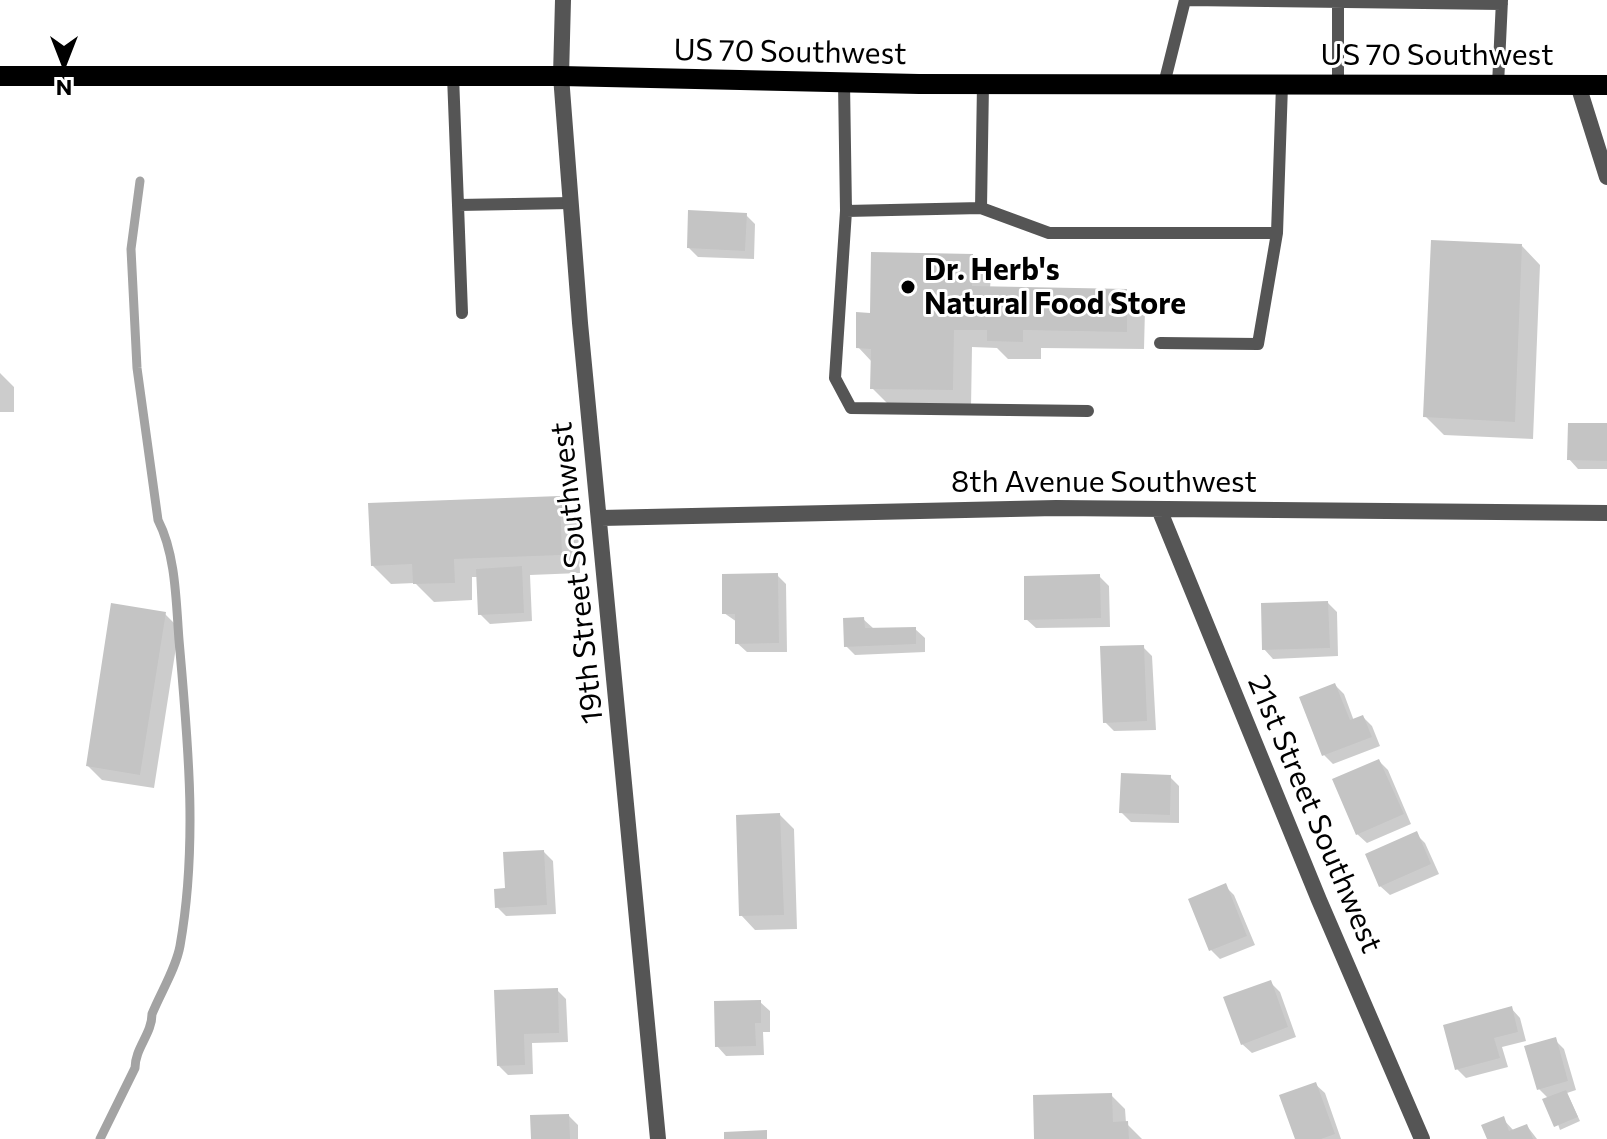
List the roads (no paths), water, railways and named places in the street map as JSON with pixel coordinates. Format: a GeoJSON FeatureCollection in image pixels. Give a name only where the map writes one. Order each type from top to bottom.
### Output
{"type":"FeatureCollection","features":[{"type":"Feature","properties":{"kind":"main road","name":"US 70 Southwest"},"geometry":{"type":"LineString","coordinates":[[0,76],[561,76],[844,83],[1607,85]]}},
{"type":"Feature","properties":{"kind":"street","name":"19th Street Southwest"},"geometry":{"type":"LineString","coordinates":[[563,0],[561,76],[571,203],[658,1139]]}},
{"type":"Feature","properties":{"kind":"street"},"geometry":{"type":"LineString","coordinates":[[1578,85],[1607,177]]}},
{"type":"Feature","properties":{"kind":"street","name":"8th Avenue Southwest"},"geometry":{"type":"LineString","coordinates":[[601,518],[765,512],[1159,509],[1607,513]]}},
{"type":"Feature","properties":{"kind":"street","name":"21st Street Southwest"},"geometry":{"type":"LineString","coordinates":[[1159,509],[1319,900],[1422,1139]]}},
{"type":"Feature","properties":{"kind":"lane"},"geometry":{"type":"LineString","coordinates":[[1164,84],[1186,0],[1502,2],[1498,85]]}},
{"type":"Feature","properties":{"kind":"lane"},"geometry":{"type":"LineString","coordinates":[[1338,1],[1338,84]]}},
{"type":"Feature","properties":{"kind":"lane"},"geometry":{"type":"LineString","coordinates":[[453,76],[462,313]]}},
{"type":"Feature","properties":{"kind":"lane"},"geometry":{"type":"LineString","coordinates":[[844,83],[846,211],[835,378],[851,408],[1088,411]]}},
{"type":"Feature","properties":{"kind":"lane"},"geometry":{"type":"LineString","coordinates":[[981,208],[983,84]]}},
{"type":"Feature","properties":{"kind":"lane"},"geometry":{"type":"LineString","coordinates":[[1160,343],[1258,344],[1277,233],[1282,85]]}},
{"type":"Feature","properties":{"kind":"lane"},"geometry":{"type":"LineString","coordinates":[[458,205],[571,203]]}},
{"type":"Feature","properties":{"kind":"lane"},"geometry":{"type":"LineString","coordinates":[[846,211],[981,208],[1049,233],[1277,233]]}},
{"type":"Feature","properties":{"kind":"waterway"},"geometry":{"type":"LineString","coordinates":[[100,1139],[135,1068],[152,1014],[178,954],[189,870],[190,793],[176,595],[172,563],[158,520],[137,368],[131,249],[140,181]]}},
{"type":"Feature","properties":{"kind":"place","name":"Dr. Herb's Natural Food Store"},"geometry":{"type":"Point","coordinates":[908,287]}}]}
